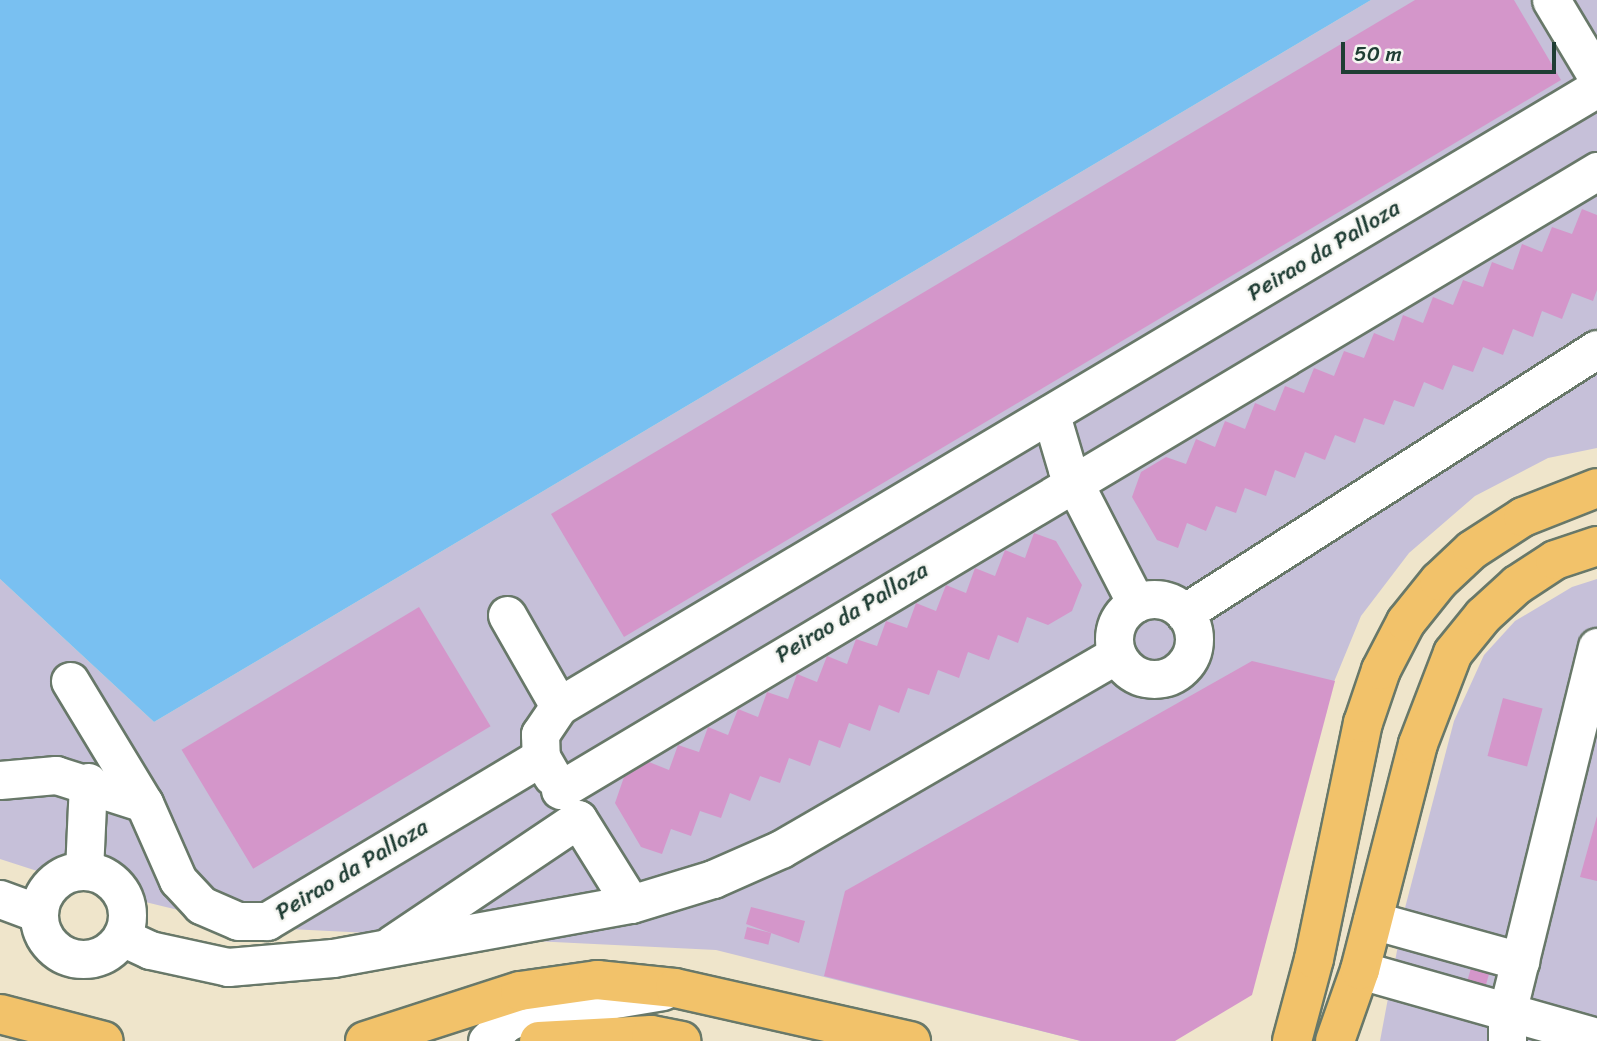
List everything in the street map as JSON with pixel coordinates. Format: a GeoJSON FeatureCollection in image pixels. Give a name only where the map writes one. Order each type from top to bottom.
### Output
{"type":"FeatureCollection","features":[{"type":"Feature","properties":{"kind":"main road"},"geometry":{"type":"LineString","coordinates":[[1292,1041],[1314,959],[1363,723],[1381,670],[1406,622],[1439,581],[1472,550],[1523,517],[1597,488]]}},
{"type":"Feature","properties":{"kind":"main road"},"geometry":{"type":"LineString","coordinates":[[1335,1041],[1360,970],[1418,744],[1453,653],[1483,615],[1517,584],[1555,559],[1597,546]]}},
{"type":"Feature","properties":{"kind":"main road"},"geometry":{"type":"LineString","coordinates":[[1314,959],[1360,970]]}},
{"type":"Feature","properties":{"kind":"main road"},"geometry":{"type":"LineString","coordinates":[[365,1041],[520,991],[597,980],[675,988],[911,1041]]}},
{"type":"Feature","properties":{"kind":"main road"},"geometry":{"type":"LineString","coordinates":[[0,1014],[104,1041]]}},
{"type":"Feature","properties":{"kind":"main road"},"geometry":{"type":"LineString","coordinates":[[547,1040],[651,1035],[681,1041]]}},
{"type":"Feature","properties":{"kind":"street"},"geometry":{"type":"LineString","coordinates":[[1551,0],[1597,77]]}},
{"type":"Feature","properties":{"kind":"street","name":"Peirao da Palloza"},"geometry":{"type":"LineString","coordinates":[[70,681],[144,803],[178,880],[201,905],[238,921],[267,921],[541,757],[540,734],[559,706],[1597,88]]}},
{"type":"Feature","properties":{"kind":"street","name":"Peirao da Palloza"},"geometry":{"type":"LineString","coordinates":[[385,949],[569,804],[1073,480],[1597,171]]}},
{"type":"Feature","properties":{"kind":"street"},"geometry":{"type":"LineString","coordinates":[[1184,613],[1597,349]]}},
{"type":"Feature","properties":{"kind":"street"},"geometry":{"type":"LineString","coordinates":[[1051,415],[1073,480],[1136,603]]}},
{"type":"Feature","properties":{"kind":"street"},"geometry":{"type":"LineString","coordinates":[[1164,600],[1184,613],[1194,642],[1190,657],[1176,673],[1149,679],[1124,666],[1117,654],[1117,623],[1136,603],[1164,600]]}},
{"type":"Feature","properties":{"kind":"street"},"geometry":{"type":"LineString","coordinates":[[507,615],[559,706]]}},
{"type":"Feature","properties":{"kind":"street"},"geometry":{"type":"LineString","coordinates":[[1507,1027],[1520,961],[1597,647]]}},
{"type":"Feature","properties":{"kind":"street"},"geometry":{"type":"LineString","coordinates":[[122,937],[150,950],[228,967],[385,949],[631,904],[713,879],[781,849],[1117,654]]}},
{"type":"Feature","properties":{"kind":"street"},"geometry":{"type":"LineString","coordinates":[[541,757],[631,904]]}},
{"type":"Feature","properties":{"kind":"street"},"geometry":{"type":"LineString","coordinates":[[0,780],[56,775],[88,782],[144,803]]}},
{"type":"Feature","properties":{"kind":"street"},"geometry":{"type":"LineString","coordinates":[[85,871],[88,782]]}},
{"type":"Feature","properties":{"kind":"street"},"geometry":{"type":"LineString","coordinates":[[85,871],[106,877],[124,898],[127,922],[122,937],[102,955],[74,959],[47,942],[38,913],[50,885],[69,873],[85,871]]}},
{"type":"Feature","properties":{"kind":"street"},"geometry":{"type":"LineString","coordinates":[[0,899],[38,913]]}},
{"type":"Feature","properties":{"kind":"street"},"geometry":{"type":"LineString","coordinates":[[1372,920],[1520,961]]}},
{"type":"Feature","properties":{"kind":"street"},"geometry":{"type":"LineString","coordinates":[[1360,970],[1507,1027],[1597,1037]]}},
{"type":"Feature","properties":{"kind":"street"},"geometry":{"type":"LineString","coordinates":[[487,1041],[507,1022],[525,1014],[675,988]]}},
{"type":"Feature","properties":{"kind":"shaded area"},"geometry":{"type":"Polygon","coordinates":[[[1371,0],[1597,0],[1597,448],[1548,458],[1475,496],[1409,553],[1361,616],[1329,694],[1081,1041],[716,950],[248,927],[96,890],[0,859],[0,579],[154,722],[1371,0]]]}},
{"type":"Feature","properties":{"kind":"shaded area"},"geometry":{"type":"Polygon","coordinates":[[[1597,579],[1597,1041],[1380,1041],[1405,908],[1454,721],[1484,655],[1515,621],[1572,587],[1597,579]]]}},
{"type":"Feature","properties":{"kind":"water"},"geometry":{"type":"Polygon","coordinates":[[[0,0],[1371,0],[154,722],[0,579],[0,0]]]}},
{"type":"Feature","properties":{"kind":"building"},"geometry":{"type":"Polygon","coordinates":[[[1415,0],[1514,0],[1561,80],[624,637],[551,514],[1415,0]]]}},
{"type":"Feature","properties":{"kind":"building"},"geometry":{"type":"Polygon","coordinates":[[[1582,209],[1597,215],[1597,290],[1593,301],[1572,293],[1562,319],[1542,311],[1533,337],[1513,329],[1503,355],[1483,347],[1473,372],[1453,365],[1443,390],[1424,382],[1414,407],[1394,400],[1384,425],[1364,418],[1355,443],[1335,435],[1325,460],[1305,452],[1295,478],[1275,470],[1266,496],[1245,488],[1236,513],[1216,506],[1206,531],[1187,523],[1178,548],[1157,540],[1132,497],[1141,472],[1166,457],[1186,464],[1196,439],[1215,447],[1225,421],[1245,429],[1255,403],[1275,411],[1285,386],[1304,393],[1314,368],[1334,376],[1344,351],[1364,358],[1374,333],[1394,341],[1403,315],[1423,323],[1433,297],[1453,305],[1463,280],[1483,287],[1492,262],[1513,270],[1522,244],[1542,252],[1552,227],[1572,234],[1582,209]]]}},
{"type":"Feature","properties":{"kind":"building"},"geometry":{"type":"Polygon","coordinates":[[[1034,533],[1056,541],[1082,585],[1072,611],[1048,625],[1027,617],[1018,643],[998,635],[989,660],[968,652],[959,678],[938,670],[929,695],[908,688],[899,713],[879,705],[870,731],[849,723],[840,748],[819,740],[810,766],[789,758],[780,783],[760,776],[750,801],[730,793],[721,818],[700,811],[691,836],[671,829],[662,854],[641,847],[615,803],[624,777],[649,762],[669,770],[678,745],[699,752],[708,727],[728,735],[738,709],[758,717],[767,692],[788,699],[797,674],[817,682],[827,656],[847,664],[856,639],[877,646],[886,621],[907,628],[916,603],[936,611],[946,585],[966,593],[975,568],[995,576],[1005,550],[1025,558],[1034,533]]]}},
{"type":"Feature","properties":{"kind":"building"},"geometry":{"type":"Polygon","coordinates":[[[419,607],[491,726],[253,869],[182,750],[419,607]]]}},
{"type":"Feature","properties":{"kind":"building"},"geometry":{"type":"Polygon","coordinates":[[[1252,661],[1335,681],[1252,995],[1175,1041],[1081,1041],[824,976],[845,891],[1252,661]]]}},
{"type":"Feature","properties":{"kind":"building"},"geometry":{"type":"Polygon","coordinates":[[[1503,698],[1543,709],[1527,767],[1487,756],[1503,698]]]}},
{"type":"Feature","properties":{"kind":"building"},"geometry":{"type":"Polygon","coordinates":[[[1597,816],[1597,881],[1580,877],[1597,816]]]}},
{"type":"Feature","properties":{"kind":"building"},"geometry":{"type":"Polygon","coordinates":[[[751,907],[805,921],[799,943],[746,924],[751,907]]]}},
{"type":"Feature","properties":{"kind":"building"},"geometry":{"type":"Polygon","coordinates":[[[747,927],[771,933],[768,945],[744,939],[747,927]]]}},
{"type":"Feature","properties":{"kind":"building"},"geometry":{"type":"Polygon","coordinates":[[[1471,968],[1489,973],[1485,988],[1467,982],[1471,968]]]}}]}
